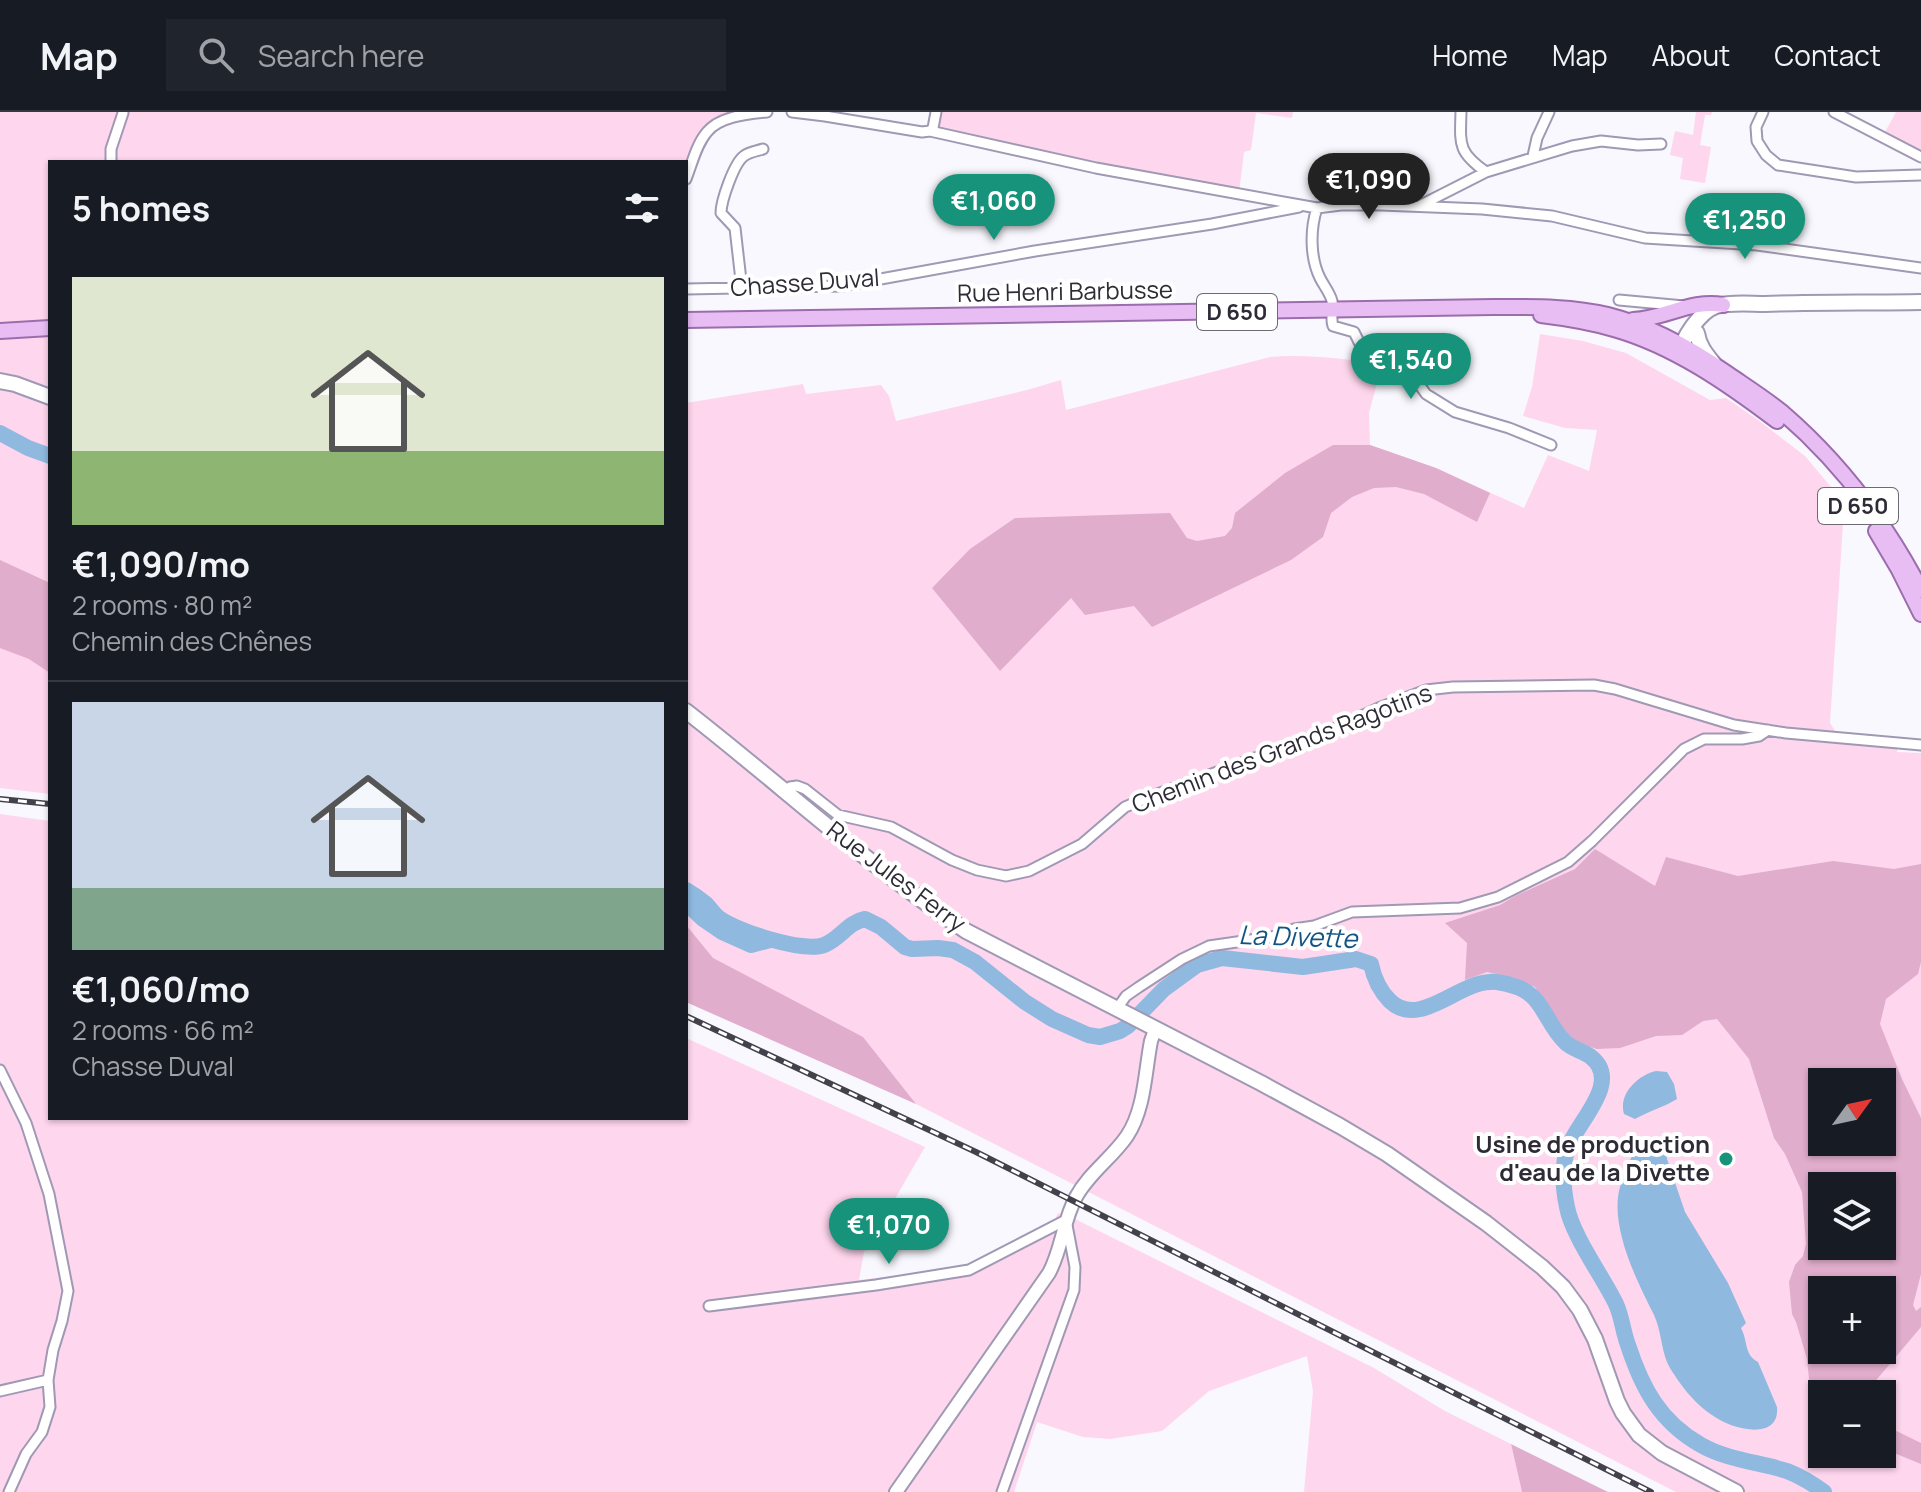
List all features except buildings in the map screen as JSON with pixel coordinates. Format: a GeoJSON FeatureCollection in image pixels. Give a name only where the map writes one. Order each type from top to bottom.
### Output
{"type":"FeatureCollection","features":[{"type":"Feature","properties":{"kind":"main road"},"geometry":{"type":"LineString","coordinates":[[1625,320],[1648,319],[1705,303],[1921,302]]}},
{"type":"Feature","properties":{"kind":"main road"},"geometry":{"type":"LineString","coordinates":[[1714,364],[1699,343],[1699,326],[1711,309],[1723,305]]}},
{"type":"Feature","properties":{"kind":"main road","name":"Rue Henri Barbusse"},"geometry":{"type":"LineString","coordinates":[[688,320],[1493,307]]}},
{"type":"Feature","properties":{"kind":"main road","name":"D 650"},"geometry":{"type":"LineString","coordinates":[[1493,307],[1561,307],[1588,311],[1625,320],[1663,336],[1772,417],[1817,457],[1857,504],[1879,536],[1921,614]]}},
{"type":"Feature","properties":{"kind":"main road","name":"D 650"},"geometry":{"type":"LineString","coordinates":[[1493,307],[1616,329],[1682,350],[1714,364],[1784,415],[1843,473],[1885,527],[1921,590]]}},
{"type":"Feature","properties":{"kind":"main road"},"geometry":{"type":"LineString","coordinates":[[1682,350],[1690,329],[1699,326]]}},
{"type":"Feature","properties":{"kind":"main road"},"geometry":{"type":"LineString","coordinates":[[0,331],[48,328]]}},
{"type":"Feature","properties":{"kind":"main road"},"geometry":{"type":"LineString","coordinates":[[0,381],[48,396]]}},
{"type":"Feature","properties":{"kind":"main road","name":"Rue Jules Ferry"},"geometry":{"type":"LineString","coordinates":[[688,713],[928,906],[966,931],[1340,1126],[1387,1154],[1528,1254],[1563,1287],[1580,1310],[1595,1339],[1617,1401],[1639,1435],[1662,1453],[1736,1492]]}},
{"type":"Feature","properties":{"kind":"street"},"geometry":{"type":"LineString","coordinates":[[688,174],[701,142],[715,124],[750,113],[767,112]]}},
{"type":"Feature","properties":{"kind":"street"},"geometry":{"type":"LineString","coordinates":[[792,112],[930,131],[1096,168],[1317,208],[1341,205],[1482,209],[1552,216],[1645,238],[1757,245],[1921,268]]}},
{"type":"Feature","properties":{"kind":"street"},"geometry":{"type":"LineString","coordinates":[[930,131],[936,112]]}},
{"type":"Feature","properties":{"kind":"street"},"geometry":{"type":"LineString","coordinates":[[1461,112],[1461,145],[1470,161],[1486,172]]}},
{"type":"Feature","properties":{"kind":"street"},"geometry":{"type":"LineString","coordinates":[[1533,156],[1549,112]]}},
{"type":"Feature","properties":{"kind":"street"},"geometry":{"type":"LineString","coordinates":[[1763,112],[1756,127],[1757,141],[1766,155],[1778,165],[1856,177],[1921,175]]}},
{"type":"Feature","properties":{"kind":"street"},"geometry":{"type":"LineString","coordinates":[[1834,112],[1921,157]]}},
{"type":"Feature","properties":{"kind":"street"},"geometry":{"type":"LineString","coordinates":[[111,160],[111,149],[123,113]]}},
{"type":"Feature","properties":{"kind":"street"},"geometry":{"type":"LineString","coordinates":[[1419,206],[1486,172],[1572,146],[1601,141],[1661,144]]}},
{"type":"Feature","properties":{"kind":"street"},"geometry":{"type":"LineString","coordinates":[[742,289],[735,228],[721,213],[721,204],[740,159],[747,153],[763,149]]}},
{"type":"Feature","properties":{"kind":"street"},"geometry":{"type":"LineString","coordinates":[[1454,209],[1450,196],[1457,186]]}},
{"type":"Feature","properties":{"kind":"street","name":"Chasse Duval"},"geometry":{"type":"LineString","coordinates":[[688,289],[842,286],[1303,206]]}},
{"type":"Feature","properties":{"kind":"street"},"geometry":{"type":"LineString","coordinates":[[1317,208],[1312,222],[1312,242],[1318,275],[1330,295],[1333,326],[1354,332],[1359,342],[1382,364],[1416,380],[1426,394],[1455,412],[1509,428],[1551,445]]}},
{"type":"Feature","properties":{"kind":"street"},"geometry":{"type":"LineString","coordinates":[[1619,300],[1683,305],[1687,308]]}},
{"type":"Feature","properties":{"kind":"street","name":"Chemin des Grands Ragotins"},"geometry":{"type":"LineString","coordinates":[[785,790],[797,786],[805,789],[838,815],[891,827],[952,860],[977,870],[1006,876],[1029,871],[1082,844],[1125,807],[1334,729],[1426,690],[1594,685],[1720,722],[1835,738],[1921,745]]}},
{"type":"Feature","properties":{"kind":"street"},"geometry":{"type":"LineString","coordinates":[[1121,1012],[1126,996],[1182,959],[1209,946],[1278,936],[1352,912],[1460,908],[1498,897],[1568,862],[1684,749],[1704,739],[1742,739],[1759,736],[1768,730]]}},
{"type":"Feature","properties":{"kind":"street"},"geometry":{"type":"LineString","coordinates":[[896,1492],[1039,1288],[1055,1261],[1066,1220],[1081,1189],[1122,1143],[1134,1124],[1155,1030]]}},
{"type":"Feature","properties":{"kind":"street"},"geometry":{"type":"LineString","coordinates":[[0,1070],[26,1123],[49,1194],[68,1291],[48,1380],[50,1407],[42,1432],[26,1454],[9,1492]]}},
{"type":"Feature","properties":{"kind":"street"},"geometry":{"type":"LineString","coordinates":[[709,1306],[969,1270],[1066,1220]]}},
{"type":"Feature","properties":{"kind":"street"},"geometry":{"type":"LineString","coordinates":[[1002,1492],[1074,1290],[1075,1267],[1066,1220]]}},
{"type":"Feature","properties":{"kind":"street"},"geometry":{"type":"LineString","coordinates":[[0,1391],[48,1380]]}},
{"type":"Feature","properties":{"kind":"shaded area"},"geometry":{"type":"Polygon","coordinates":[[[0,112],[767,112],[750,113],[707,132],[688,175],[688,160],[48,160],[48,794],[0,788],[0,112]]]}},
{"type":"Feature","properties":{"kind":"shaded area"},"geometry":{"type":"Polygon","coordinates":[[[936,112],[1293,112],[1292,118],[1256,113],[1251,150],[1244,152],[1239,193],[1096,168],[933,127],[936,112]]]}},
{"type":"Feature","properties":{"kind":"shaded area"},"geometry":{"type":"Polygon","coordinates":[[[1696,112],[1712,112],[1705,115],[1700,145],[1711,147],[1705,183],[1680,179],[1683,158],[1670,155],[1675,131],[1693,135],[1696,112]]]}},
{"type":"Feature","properties":{"kind":"shaded area"},"geometry":{"type":"Polygon","coordinates":[[[1896,112],[1921,112],[1921,151],[1885,132],[1896,112]]]}},
{"type":"Feature","properties":{"kind":"shaded area"},"geometry":{"type":"Polygon","coordinates":[[[1540,334],[1583,341],[1626,353],[1710,400],[1726,398],[1805,456],[1836,493],[1844,508],[1830,723],[1837,734],[1898,738],[1897,752],[1921,753],[1921,1492],[1676,1492],[916,1104],[688,1003],[688,403],[803,384],[806,394],[881,385],[889,396],[896,421],[1061,380],[1066,410],[1270,357],[1354,360],[1382,364],[1369,413],[1370,445],[1436,468],[1524,508],[1548,455],[1589,471],[1597,430],[1565,428],[1523,416],[1532,387],[1540,334]]]}},
{"type":"Feature","properties":{"kind":"shaded area"},"geometry":{"type":"Polygon","coordinates":[[[1333,445],[1370,445],[1436,468],[1490,493],[1477,522],[1424,494],[1396,487],[1374,488],[1352,497],[1331,513],[1323,537],[1291,560],[1152,627],[1134,606],[1085,615],[1071,598],[1000,671],[932,588],[970,549],[1015,518],[1170,513],[1187,538],[1197,541],[1225,536],[1232,528],[1235,513],[1285,473],[1333,445]]]}},
{"type":"Feature","properties":{"kind":"shaded area"},"geometry":{"type":"Polygon","coordinates":[[[0,560],[48,582],[48,672],[29,659],[0,648],[0,560]]]}},
{"type":"Feature","properties":{"kind":"shaded area"},"geometry":{"type":"Polygon","coordinates":[[[0,814],[48,821],[48,1120],[688,1120],[688,1039],[925,1147],[864,1252],[859,1280],[960,1268],[1055,1219],[1058,1213],[1374,1368],[1445,1411],[1511,1444],[1522,1492],[1304,1492],[1313,1391],[1307,1356],[1209,1391],[1162,1431],[1110,1439],[1083,1437],[1037,1422],[1014,1492],[0,1492],[0,814]]]}},
{"type":"Feature","properties":{"kind":"shaded area"},"geometry":{"type":"Polygon","coordinates":[[[1595,849],[1655,886],[1666,857],[1738,876],[1833,861],[1894,869],[1921,864],[1921,962],[1918,974],[1886,999],[1880,1024],[1921,1118],[1921,1274],[1913,1305],[1916,1311],[1921,1307],[1921,1327],[1896,1357],[1896,1276],[1808,1276],[1808,1364],[1890,1364],[1876,1380],[1809,1380],[1807,1359],[1792,1314],[1789,1282],[1806,1244],[1802,1192],[1785,1154],[1774,1138],[1749,1059],[1717,1019],[1703,1021],[1682,1035],[1656,1036],[1620,1048],[1597,1049],[1571,1041],[1535,987],[1515,978],[1487,972],[1465,980],[1467,943],[1445,923],[1500,905],[1575,869],[1595,849]]]}},
{"type":"Feature","properties":{"kind":"shaded area"},"geometry":{"type":"Polygon","coordinates":[[[688,927],[713,958],[863,1037],[916,1104],[688,1003],[688,927]]]}},
{"type":"Feature","properties":{"kind":"shaded area"},"geometry":{"type":"Polygon","coordinates":[[[1896,1431],[1921,1443],[1921,1464],[1896,1454],[1896,1431]]]}},
{"type":"Feature","properties":{"kind":"shaded area"},"geometry":{"type":"Polygon","coordinates":[[[1511,1444],[1608,1492],[1522,1492],[1511,1444]]]}},
{"type":"Feature","properties":{"kind":"water"},"geometry":{"type":"Polygon","coordinates":[[[1656,1071],[1667,1072],[1677,1099],[1635,1119],[1624,1114],[1624,1099],[1631,1086],[1656,1071]]]}},
{"type":"Feature","properties":{"kind":"water"},"geometry":{"type":"Polygon","coordinates":[[[1666,1138],[1667,1159],[1685,1212],[1728,1283],[1746,1323],[1741,1328],[1748,1352],[1758,1362],[1777,1407],[1776,1418],[1763,1429],[1743,1428],[1723,1421],[1710,1414],[1684,1388],[1667,1362],[1656,1321],[1626,1253],[1618,1219],[1622,1180],[1636,1151],[1648,1143],[1666,1138]]]}},
{"type":"Feature","properties":{"kind":"waterway","name":"La Divette"},"geometry":{"type":"LineString","coordinates":[[0,433],[48,455]]}},
{"type":"Feature","properties":{"kind":"waterway","name":"La Divette"},"geometry":{"type":"LineString","coordinates":[[688,891],[728,923],[786,943],[814,947],[824,945],[854,923],[865,919],[881,927],[905,947],[953,950],[975,962],[1025,1002],[1052,1019],[1100,1037],[1128,1026],[1164,989],[1197,965],[1222,958],[1303,967],[1356,959],[1371,964],[1378,984],[1390,1001],[1401,1008],[1413,1010],[1426,1008],[1477,984],[1499,982],[1524,990],[1538,1002],[1565,1042],[1591,1057],[1600,1067],[1600,1090],[1566,1155],[1564,1192],[1575,1230],[1616,1304],[1633,1361],[1646,1389],[1674,1426],[1701,1445],[1732,1457],[1787,1471],[1824,1492]]}},
{"type":"Feature","properties":{"kind":"waterway","name":"La Divette"},"geometry":{"type":"LineString","coordinates":[[688,905],[722,932],[751,945],[770,940]]}},
{"type":"Feature","properties":{"kind":"railway"},"geometry":{"type":"LineString","coordinates":[[0,799],[48,804]]}},
{"type":"Feature","properties":{"kind":"railway"},"geometry":{"type":"LineString","coordinates":[[688,1017],[976,1152],[1651,1492]]}},
{"type":"Feature","properties":{"kind":"place","name":"Usine de production d'eau de la Divette"},"geometry":{"type":"Point","coordinates":[1726,1159]}}]}
